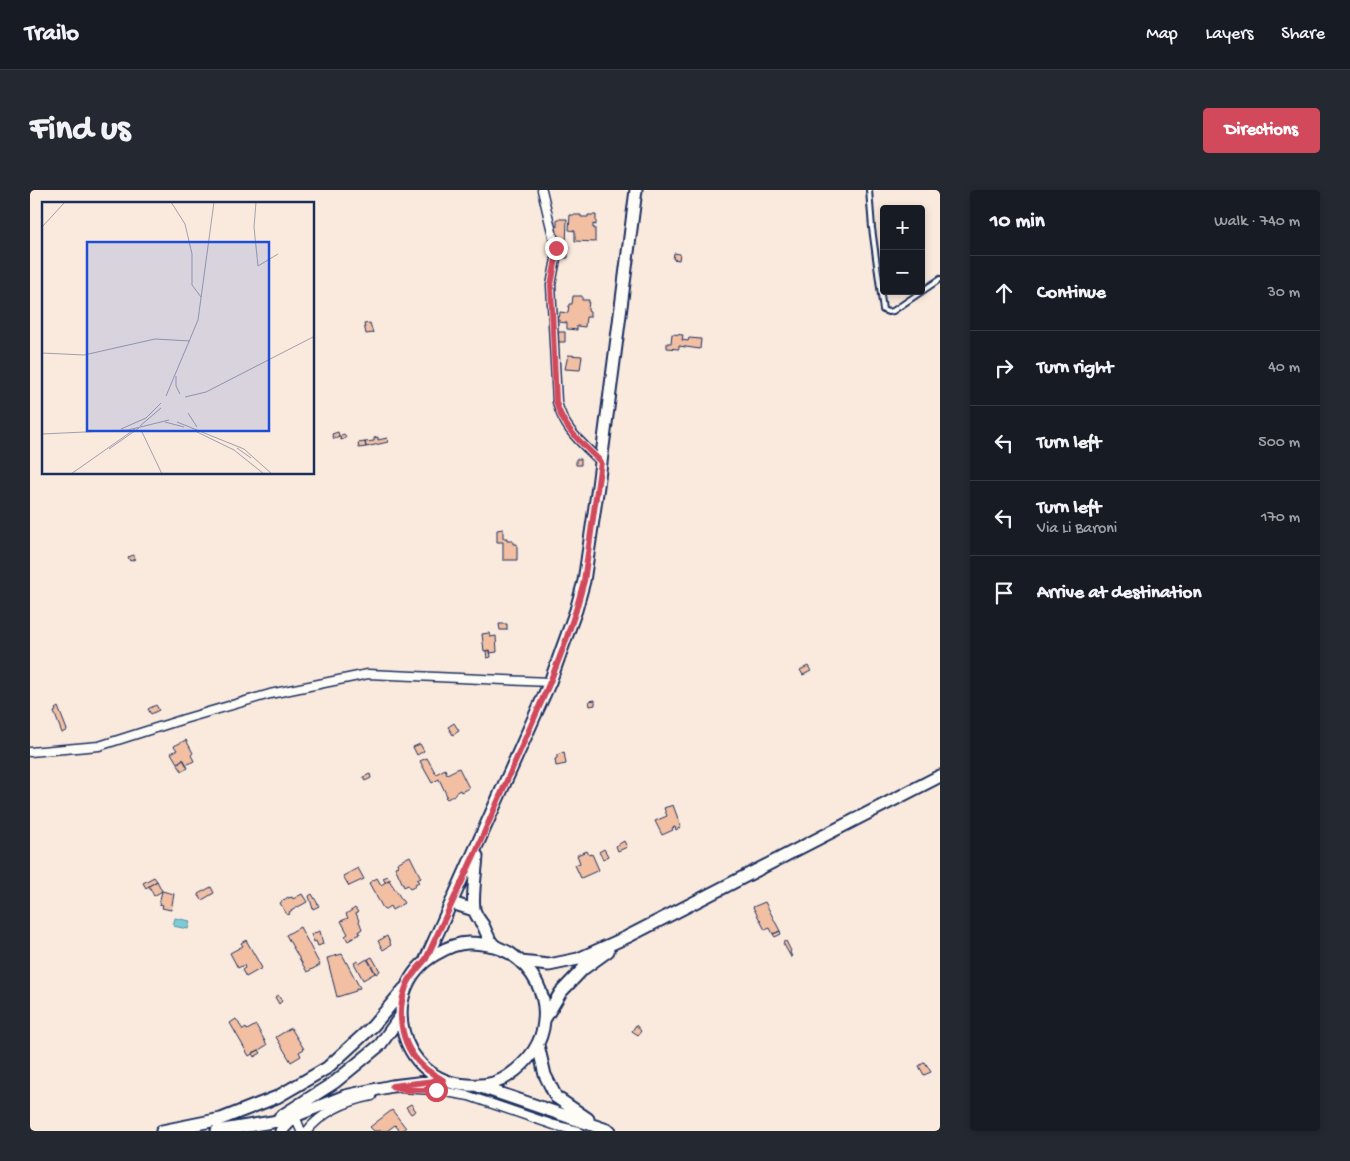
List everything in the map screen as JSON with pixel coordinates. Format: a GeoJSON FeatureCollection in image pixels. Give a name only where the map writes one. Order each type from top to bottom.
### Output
{"type":"FeatureCollection","features":[{"type":"Feature","properties":{"kind":"main road"},"geometry":{"type":"LineString","coordinates":[[162,1131],[221,1119],[277,1097],[327,1068],[373,1026],[426,959],[477,849],[550,682],[576,610],[584,581],[636,190]]}},
{"type":"Feature","properties":{"kind":"main road"},"geometry":{"type":"LineString","coordinates":[[521,962],[550,965],[578,959],[627,938],[940,776]]}},
{"type":"Feature","properties":{"kind":"main road"},"geometry":{"type":"LineString","coordinates":[[477,849],[474,910],[494,946]]}},
{"type":"Feature","properties":{"kind":"main road"},"geometry":{"type":"LineString","coordinates":[[452,903],[474,910]]}},
{"type":"Feature","properties":{"kind":"main road"},"geometry":{"type":"LineString","coordinates":[[544,1020],[561,992],[583,969],[627,938]]}},
{"type":"Feature","properties":{"kind":"main road"},"geometry":{"type":"LineString","coordinates":[[426,959],[447,947],[470,942],[494,946],[508,952],[521,962],[535,978],[543,998],[544,1020],[538,1045],[523,1065],[502,1080],[478,1086]]}},
{"type":"Feature","properties":{"kind":"main road"},"geometry":{"type":"LineString","coordinates":[[406,986],[400,1017],[404,1037],[413,1054],[426,1069],[443,1080],[460,1085],[478,1086],[605,1129]]}},
{"type":"Feature","properties":{"kind":"main road"},"geometry":{"type":"LineString","coordinates":[[260,1131],[335,1082],[380,1045],[400,1017]]}},
{"type":"Feature","properties":{"kind":"main road"},"geometry":{"type":"LineString","coordinates":[[538,1045],[545,1075],[556,1097],[605,1129]]}},
{"type":"Feature","properties":{"kind":"main road"},"geometry":{"type":"LineString","coordinates":[[217,1131],[272,1122],[295,1116],[345,1096],[392,1086],[443,1080]]}},
{"type":"Feature","properties":{"kind":"main road"},"geometry":{"type":"LineString","coordinates":[[281,1131],[295,1116]]}},
{"type":"Feature","properties":{"kind":"street"},"geometry":{"type":"LineString","coordinates":[[542,190],[556,248],[551,285],[556,402],[565,425],[601,462]]}},
{"type":"Feature","properties":{"kind":"street"},"geometry":{"type":"LineString","coordinates":[[30,752],[98,746],[184,718],[270,694],[368,674],[550,682]]}},
{"type":"Feature","properties":{"kind":"street"},"geometry":{"type":"LineString","coordinates":[[307,1131],[326,1112],[378,1094],[392,1086],[406,1090],[436,1090],[469,1096],[554,1125],[578,1131]]}},
{"type":"Feature","properties":{"kind":"street"},"geometry":{"type":"LineString","coordinates":[[295,1116],[301,1131]]}},
{"type":"Feature","properties":{"kind":"lane"},"geometry":{"type":"LineString","coordinates":[[869,190],[883,310],[893,311],[940,279]]}},
{"type":"Feature","properties":{"kind":"lane"},"geometry":{"type":"LineString","coordinates":[[554,1125],[564,1131]]}},
{"type":"Feature","properties":{"kind":"water"},"geometry":{"type":"Polygon","coordinates":[[[175,918],[190,921],[188,929],[173,926],[175,918]]]}},
{"type":"Feature","properties":{"kind":"building"},"geometry":{"type":"Polygon","coordinates":[[[570,215],[588,217],[588,215],[596,215],[596,225],[593,224],[593,228],[595,228],[595,242],[575,241],[575,231],[569,230],[570,215]]]}},
{"type":"Feature","properties":{"kind":"building"},"geometry":{"type":"Polygon","coordinates":[[[557,219],[567,219],[566,246],[568,245],[568,258],[561,258],[555,227],[557,227],[557,219]]]}},
{"type":"Feature","properties":{"kind":"building"},"geometry":{"type":"Polygon","coordinates":[[[674,253],[680,254],[679,260],[673,259],[674,253]]]}},
{"type":"Feature","properties":{"kind":"building"},"geometry":{"type":"Polygon","coordinates":[[[573,296],[582,296],[582,300],[589,300],[588,311],[590,312],[590,317],[586,317],[585,327],[577,326],[577,330],[567,329],[567,323],[559,322],[560,312],[568,313],[569,304],[572,304],[573,296]]]}},
{"type":"Feature","properties":{"kind":"building"},"geometry":{"type":"Polygon","coordinates":[[[370,323],[373,333],[366,334],[364,324],[370,323]]]}},
{"type":"Feature","properties":{"kind":"building"},"geometry":{"type":"Polygon","coordinates":[[[556,332],[565,332],[565,342],[556,342],[556,332]]]}},
{"type":"Feature","properties":{"kind":"building"},"geometry":{"type":"Polygon","coordinates":[[[672,334],[683,335],[682,340],[688,341],[689,338],[701,339],[700,349],[679,346],[679,349],[667,348],[667,343],[671,343],[672,334]]]}},
{"type":"Feature","properties":{"kind":"building"},"geometry":{"type":"Polygon","coordinates":[[[568,355],[582,356],[580,370],[565,369],[568,355]]]}},
{"type":"Feature","properties":{"kind":"building"},"geometry":{"type":"Polygon","coordinates":[[[338,432],[339,436],[344,434],[346,438],[341,440],[340,437],[334,439],[332,434],[338,432]]]}},
{"type":"Feature","properties":{"kind":"building"},"geometry":{"type":"Polygon","coordinates":[[[378,437],[378,440],[387,438],[388,442],[366,447],[365,442],[374,441],[374,438],[378,437]]]}},
{"type":"Feature","properties":{"kind":"building"},"geometry":{"type":"Polygon","coordinates":[[[365,442],[366,447],[359,448],[358,443],[365,442]]]}},
{"type":"Feature","properties":{"kind":"building"},"geometry":{"type":"Polygon","coordinates":[[[576,459],[581,459],[581,465],[576,465],[576,459]]]}},
{"type":"Feature","properties":{"kind":"building"},"geometry":{"type":"Polygon","coordinates":[[[503,529],[503,538],[507,538],[507,541],[513,541],[513,544],[517,544],[517,560],[503,560],[503,542],[497,542],[497,530],[503,529]]]}},
{"type":"Feature","properties":{"kind":"building"},"geometry":{"type":"Polygon","coordinates":[[[134,555],[135,559],[130,561],[128,557],[134,555]]]}},
{"type":"Feature","properties":{"kind":"building"},"geometry":{"type":"Polygon","coordinates":[[[499,624],[507,624],[507,630],[500,630],[499,624]]]}},
{"type":"Feature","properties":{"kind":"building"},"geometry":{"type":"Polygon","coordinates":[[[489,633],[490,637],[496,636],[497,652],[490,653],[490,650],[484,651],[482,634],[489,633]]]}},
{"type":"Feature","properties":{"kind":"building"},"geometry":{"type":"Polygon","coordinates":[[[490,650],[491,657],[487,658],[486,651],[490,650]]]}},
{"type":"Feature","properties":{"kind":"building"},"geometry":{"type":"Polygon","coordinates":[[[808,666],[811,671],[803,675],[800,670],[808,666]]]}},
{"type":"Feature","properties":{"kind":"building"},"geometry":{"type":"Polygon","coordinates":[[[595,700],[595,705],[590,706],[589,701],[595,700]]]}},
{"type":"Feature","properties":{"kind":"building"},"geometry":{"type":"Polygon","coordinates":[[[156,705],[159,710],[151,714],[148,709],[156,705]]]}},
{"type":"Feature","properties":{"kind":"building"},"geometry":{"type":"Polygon","coordinates":[[[58,707],[67,730],[62,733],[54,712],[58,707]]]}},
{"type":"Feature","properties":{"kind":"building"},"geometry":{"type":"Polygon","coordinates":[[[454,723],[459,731],[453,735],[448,727],[454,723]]]}},
{"type":"Feature","properties":{"kind":"building"},"geometry":{"type":"Polygon","coordinates":[[[186,740],[193,753],[191,755],[194,761],[186,765],[183,759],[177,763],[171,753],[177,750],[174,746],[186,740]]]}},
{"type":"Feature","properties":{"kind":"building"},"geometry":{"type":"Polygon","coordinates":[[[420,744],[424,751],[417,755],[413,747],[420,744]]]}},
{"type":"Feature","properties":{"kind":"building"},"geometry":{"type":"Polygon","coordinates":[[[564,752],[566,764],[556,766],[555,759],[557,755],[564,752]]]}},
{"type":"Feature","properties":{"kind":"building"},"geometry":{"type":"Polygon","coordinates":[[[427,758],[436,774],[445,769],[447,774],[459,768],[469,788],[461,792],[460,790],[447,799],[439,779],[432,783],[420,761],[427,758]]]}},
{"type":"Feature","properties":{"kind":"building"},"geometry":{"type":"Polygon","coordinates":[[[184,760],[188,768],[182,771],[177,764],[184,760]]]}},
{"type":"Feature","properties":{"kind":"building"},"geometry":{"type":"Polygon","coordinates":[[[370,774],[371,778],[365,781],[363,777],[370,774]]]}},
{"type":"Feature","properties":{"kind":"building"},"geometry":{"type":"Polygon","coordinates":[[[673,805],[681,827],[676,830],[675,827],[672,828],[673,830],[662,835],[655,821],[667,816],[664,808],[673,805]]]}},
{"type":"Feature","properties":{"kind":"building"},"geometry":{"type":"Polygon","coordinates":[[[624,841],[627,847],[618,851],[616,846],[624,841]]]}},
{"type":"Feature","properties":{"kind":"building"},"geometry":{"type":"Polygon","coordinates":[[[604,849],[608,856],[603,859],[599,852],[604,849]]]}},
{"type":"Feature","properties":{"kind":"building"},"geometry":{"type":"Polygon","coordinates":[[[587,851],[589,855],[592,854],[599,870],[581,878],[575,865],[580,863],[577,855],[587,851]]]}},
{"type":"Feature","properties":{"kind":"building"},"geometry":{"type":"Polygon","coordinates":[[[410,856],[421,878],[417,880],[419,882],[415,884],[416,886],[410,889],[408,885],[404,887],[395,867],[398,866],[397,863],[410,856]]]}},
{"type":"Feature","properties":{"kind":"building"},"geometry":{"type":"Polygon","coordinates":[[[358,868],[364,879],[349,886],[343,876],[358,868]]]}},
{"type":"Feature","properties":{"kind":"building"},"geometry":{"type":"Polygon","coordinates":[[[388,876],[391,879],[385,882],[383,878],[388,876]]]}},
{"type":"Feature","properties":{"kind":"building"},"geometry":{"type":"Polygon","coordinates":[[[154,877],[157,881],[146,888],[143,883],[154,877]]]}},
{"type":"Feature","properties":{"kind":"building"},"geometry":{"type":"Polygon","coordinates":[[[377,878],[381,885],[389,880],[404,903],[392,910],[390,906],[384,910],[369,883],[377,878]]]}},
{"type":"Feature","properties":{"kind":"building"},"geometry":{"type":"Polygon","coordinates":[[[157,881],[162,891],[154,896],[149,886],[157,881]]]}},
{"type":"Feature","properties":{"kind":"building"},"geometry":{"type":"Polygon","coordinates":[[[211,887],[214,893],[202,900],[198,894],[211,887]]]}},
{"type":"Feature","properties":{"kind":"building"},"geometry":{"type":"Polygon","coordinates":[[[162,891],[174,894],[171,910],[162,908],[163,905],[159,904],[162,891]]]}},
{"type":"Feature","properties":{"kind":"building"},"geometry":{"type":"Polygon","coordinates":[[[302,894],[307,902],[287,915],[280,903],[288,897],[293,899],[302,894]]]}},
{"type":"Feature","properties":{"kind":"building"},"geometry":{"type":"Polygon","coordinates":[[[312,894],[319,906],[313,909],[309,896],[312,894]]]}},
{"type":"Feature","properties":{"kind":"building"},"geometry":{"type":"Polygon","coordinates":[[[765,902],[780,931],[773,934],[770,928],[765,930],[753,907],[765,902]]]}},
{"type":"Feature","properties":{"kind":"building"},"geometry":{"type":"Polygon","coordinates":[[[355,908],[358,912],[356,913],[362,929],[359,931],[360,934],[348,941],[345,936],[348,934],[341,921],[348,918],[346,914],[355,908]]]}},
{"type":"Feature","properties":{"kind":"building"},"geometry":{"type":"Polygon","coordinates":[[[300,927],[320,965],[307,972],[286,935],[300,927]]]}},
{"type":"Feature","properties":{"kind":"building"},"geometry":{"type":"Polygon","coordinates":[[[320,931],[323,944],[318,946],[311,934],[320,931]]]}},
{"type":"Feature","properties":{"kind":"building"},"geometry":{"type":"Polygon","coordinates":[[[780,931],[781,934],[775,937],[773,934],[780,931]]]}},
{"type":"Feature","properties":{"kind":"building"},"geometry":{"type":"Polygon","coordinates":[[[387,936],[391,945],[383,950],[378,941],[387,936]]]}},
{"type":"Feature","properties":{"kind":"building"},"geometry":{"type":"Polygon","coordinates":[[[246,940],[262,968],[246,977],[242,970],[245,968],[244,965],[238,968],[230,953],[243,946],[241,943],[246,940]]]}},
{"type":"Feature","properties":{"kind":"building"},"geometry":{"type":"Polygon","coordinates":[[[786,941],[791,951],[792,957],[783,943],[786,941]]]}},
{"type":"Feature","properties":{"kind":"building"},"geometry":{"type":"Polygon","coordinates":[[[342,954],[360,988],[337,997],[327,958],[342,954]]]}},
{"type":"Feature","properties":{"kind":"building"},"geometry":{"type":"Polygon","coordinates":[[[372,957],[380,971],[376,974],[368,959],[372,957]]]}},
{"type":"Feature","properties":{"kind":"building"},"geometry":{"type":"Polygon","coordinates":[[[367,959],[375,973],[363,980],[354,963],[358,961],[359,964],[367,959]]]}},
{"type":"Feature","properties":{"kind":"building"},"geometry":{"type":"Polygon","coordinates":[[[278,995],[282,1001],[279,1004],[275,997],[278,995]]]}},
{"type":"Feature","properties":{"kind":"building"},"geometry":{"type":"Polygon","coordinates":[[[236,1019],[243,1030],[256,1025],[267,1045],[249,1056],[230,1023],[236,1019]]]}},
{"type":"Feature","properties":{"kind":"building"},"geometry":{"type":"Polygon","coordinates":[[[636,1025],[641,1031],[638,1035],[632,1031],[636,1025]]]}},
{"type":"Feature","properties":{"kind":"building"},"geometry":{"type":"Polygon","coordinates":[[[291,1028],[304,1049],[299,1052],[301,1056],[291,1062],[276,1037],[291,1028]]]}},
{"type":"Feature","properties":{"kind":"building"},"geometry":{"type":"Polygon","coordinates":[[[259,1050],[261,1053],[254,1057],[252,1053],[259,1050]]]}},
{"type":"Feature","properties":{"kind":"building"},"geometry":{"type":"Polygon","coordinates":[[[925,1062],[931,1072],[924,1075],[919,1066],[925,1062]]]}},
{"type":"Feature","properties":{"kind":"building"},"geometry":{"type":"Polygon","coordinates":[[[411,1104],[416,1111],[411,1114],[406,1107],[411,1104]]]}},
{"type":"Feature","properties":{"kind":"building"},"geometry":{"type":"Polygon","coordinates":[[[392,1110],[406,1128],[400,1131],[395,1125],[387,1131],[374,1131],[370,1127],[392,1110]]]}},
{"type":"Feature","properties":{"kind":"route"},"geometry":{"type":"LineString","coordinates":[[436,1090],[406,1090],[392,1086],[443,1080],[426,1069],[413,1054],[404,1037],[400,1017],[406,986],[415,971],[426,959],[477,849],[564,646],[584,581],[598,486],[601,462],[565,425],[556,402],[551,285],[556,248]]}}]}
